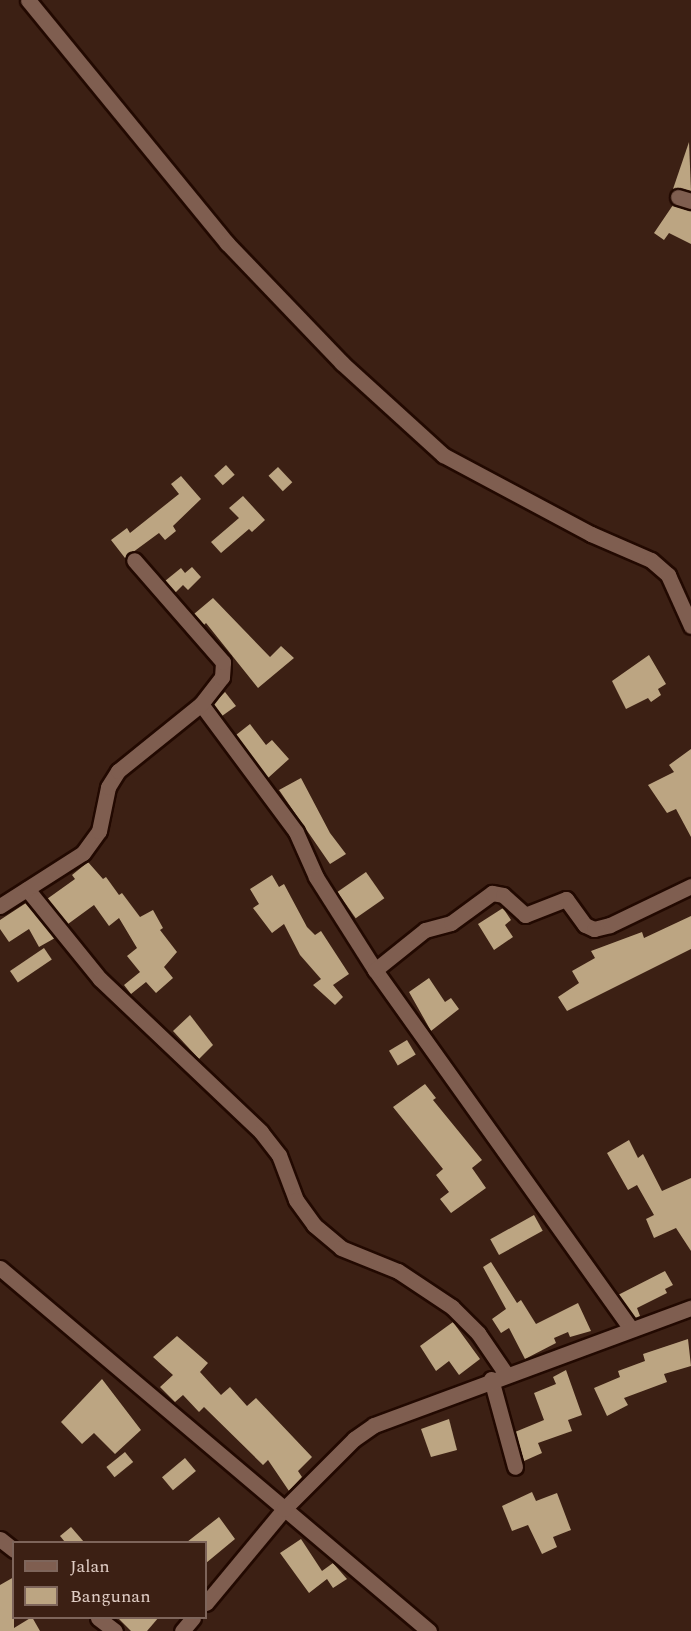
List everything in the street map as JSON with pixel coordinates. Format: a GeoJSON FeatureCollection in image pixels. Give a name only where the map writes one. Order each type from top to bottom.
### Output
{"type":"FeatureCollection","features":[{"type":"Feature","properties":{"kind":"street"},"geometry":{"type":"LineString","coordinates":[[28,0],[227,243],[342,363],[443,455],[591,534],[651,560],[668,575],[691,626]]}},
{"type":"Feature","properties":{"kind":"street"},"geometry":{"type":"LineString","coordinates":[[0,906],[91,844],[99,831],[108,788],[118,771],[201,704],[222,677],[223,662],[134,560]]}},
{"type":"Feature","properties":{"kind":"street"},"geometry":{"type":"LineString","coordinates":[[201,704],[296,832],[316,877],[375,970],[630,1328]]}},
{"type":"Feature","properties":{"kind":"street"},"geometry":{"type":"LineString","coordinates":[[375,970],[425,930],[451,923],[496,892],[525,915],[566,899],[585,925],[594,929],[610,925],[691,886]]}},
{"type":"Feature","properties":{"kind":"street"},"geometry":{"type":"LineString","coordinates":[[27,889],[100,979],[261,1132],[279,1155],[296,1200],[314,1225],[341,1248],[398,1270],[453,1307],[478,1333],[498,1377],[515,1467]]}},
{"type":"Feature","properties":{"kind":"street"},"geometry":{"type":"LineString","coordinates":[[0,1268],[429,1631]]}},
{"type":"Feature","properties":{"kind":"street"},"geometry":{"type":"LineString","coordinates":[[207,1602],[284,1509],[354,1439],[374,1425],[630,1328],[691,1308]]}},
{"type":"Feature","properties":{"kind":"street"},"geometry":{"type":"LineString","coordinates":[[0,1539],[12,1548]]}},
{"type":"Feature","properties":{"kind":"street"},"geometry":{"type":"LineString","coordinates":[[100,1619],[115,1631]]}},
{"type":"Feature","properties":{"kind":"street"},"geometry":{"type":"LineString","coordinates":[[182,1631],[191,1619]]}},
{"type":"Feature","properties":{"kind":"building"},"geometry":{"type":"Polygon","coordinates":[[[689,142],[691,191],[673,189],[689,142]]]}},
{"type":"Feature","properties":{"kind":"building"},"geometry":{"type":"Polygon","coordinates":[[[673,205],[691,210],[691,244],[669,233],[664,240],[654,233],[673,205]]]}},
{"type":"Feature","properties":{"kind":"building"},"geometry":{"type":"Polygon","coordinates":[[[226,465],[235,475],[223,485],[214,476],[226,465]]]}},
{"type":"Feature","properties":{"kind":"building"},"geometry":{"type":"Polygon","coordinates":[[[278,467],[292,482],[283,491],[268,476],[278,467]]]}},
{"type":"Feature","properties":{"kind":"building"},"geometry":{"type":"Polygon","coordinates":[[[181,476],[201,499],[173,526],[176,531],[165,540],[159,533],[125,558],[111,540],[127,528],[130,533],[179,494],[171,484],[181,476]]]}},
{"type":"Feature","properties":{"kind":"building"},"geometry":{"type":"Polygon","coordinates":[[[243,496],[265,520],[252,532],[249,529],[221,553],[211,542],[239,518],[229,508],[243,496]]]}},
{"type":"Feature","properties":{"kind":"building"},"geometry":{"type":"Polygon","coordinates":[[[192,567],[201,577],[188,590],[183,585],[175,593],[165,581],[181,568],[185,573],[192,567]]]}},
{"type":"Feature","properties":{"kind":"building"},"geometry":{"type":"Polygon","coordinates":[[[213,598],[270,657],[281,646],[294,658],[258,688],[206,623],[204,625],[194,614],[213,598]]]}},
{"type":"Feature","properties":{"kind":"building"},"geometry":{"type":"Polygon","coordinates":[[[649,655],[666,684],[658,689],[661,695],[651,702],[648,698],[626,709],[612,681],[649,655]]]}},
{"type":"Feature","properties":{"kind":"building"},"geometry":{"type":"Polygon","coordinates":[[[225,692],[236,706],[222,716],[213,704],[225,692]]]}},
{"type":"Feature","properties":{"kind":"building"},"geometry":{"type":"Polygon","coordinates":[[[250,724],[266,745],[272,740],[289,759],[268,778],[236,735],[250,724]]]}},
{"type":"Feature","properties":{"kind":"building"},"geometry":{"type":"Polygon","coordinates":[[[691,749],[691,837],[676,809],[667,813],[648,785],[674,772],[669,765],[691,749]]]}},
{"type":"Feature","properties":{"kind":"building"},"geometry":{"type":"Polygon","coordinates":[[[301,778],[330,833],[346,854],[330,864],[279,790],[301,778]]]}},
{"type":"Feature","properties":{"kind":"building"},"geometry":{"type":"Polygon","coordinates":[[[88,862],[103,879],[106,877],[119,895],[122,893],[140,917],[153,910],[163,928],[160,930],[177,952],[164,967],[173,978],[156,993],[146,982],[131,994],[124,985],[140,972],[127,956],[137,948],[119,918],[109,926],[94,905],[68,924],[47,899],[75,879],[72,875],[88,862]]]}},
{"type":"Feature","properties":{"kind":"building"},"geometry":{"type":"Polygon","coordinates":[[[366,872],[384,898],[356,918],[337,892],[366,872]]]}},
{"type":"Feature","properties":{"kind":"building"},"geometry":{"type":"Polygon","coordinates":[[[272,875],[279,887],[284,884],[307,927],[315,935],[321,931],[349,974],[333,985],[343,997],[335,1005],[313,985],[321,979],[300,955],[284,924],[272,933],[253,908],[259,904],[250,889],[272,875]]]}},
{"type":"Feature","properties":{"kind":"building"},"geometry":{"type":"Polygon","coordinates":[[[26,903],[55,938],[39,947],[29,929],[9,942],[0,929],[0,920],[26,903]]]}},
{"type":"Feature","properties":{"kind":"building"},"geometry":{"type":"Polygon","coordinates":[[[503,908],[511,920],[505,925],[513,937],[494,950],[478,924],[503,908]]]}},
{"type":"Feature","properties":{"kind":"building"},"geometry":{"type":"Polygon","coordinates":[[[691,916],[691,949],[567,1011],[558,997],[579,983],[572,971],[595,958],[591,951],[642,932],[644,938],[691,916]]]}},
{"type":"Feature","properties":{"kind":"building"},"geometry":{"type":"Polygon","coordinates":[[[44,948],[52,960],[18,983],[10,971],[44,948]]]}},
{"type":"Feature","properties":{"kind":"building"},"geometry":{"type":"Polygon","coordinates":[[[429,978],[445,1002],[451,998],[459,1009],[431,1031],[409,992],[429,978]]]}},
{"type":"Feature","properties":{"kind":"building"},"geometry":{"type":"Polygon","coordinates":[[[190,1015],[213,1045],[199,1059],[173,1031],[190,1015]]]}},
{"type":"Feature","properties":{"kind":"building"},"geometry":{"type":"Polygon","coordinates":[[[407,1040],[416,1055],[398,1065],[389,1051],[407,1040]]]}},
{"type":"Feature","properties":{"kind":"building"},"geometry":{"type":"Polygon","coordinates":[[[425,1084],[436,1098],[433,1100],[482,1160],[472,1168],[486,1188],[451,1213],[440,1199],[449,1192],[436,1175],[443,1169],[393,1107],[425,1084]]]}},
{"type":"Feature","properties":{"kind":"building"},"geometry":{"type":"Polygon","coordinates":[[[629,1140],[638,1158],[643,1154],[662,1191],[691,1178],[691,1251],[676,1228],[654,1238],[646,1219],[654,1215],[637,1185],[628,1190],[607,1153],[629,1140]]]}},
{"type":"Feature","properties":{"kind":"building"},"geometry":{"type":"Polygon","coordinates":[[[534,1215],[543,1231],[499,1255],[490,1239],[534,1215]]]}},
{"type":"Feature","properties":{"kind":"building"},"geometry":{"type":"Polygon","coordinates":[[[491,1262],[517,1303],[521,1300],[536,1324],[578,1303],[591,1331],[570,1337],[568,1332],[554,1338],[556,1343],[525,1359],[509,1328],[501,1333],[492,1319],[506,1309],[483,1267],[491,1262]]]}},
{"type":"Feature","properties":{"kind":"building"},"geometry":{"type":"Polygon","coordinates":[[[665,1271],[673,1285],[665,1289],[667,1293],[637,1308],[640,1316],[635,1318],[618,1295],[665,1271]]]}},
{"type":"Feature","properties":{"kind":"building"},"geometry":{"type":"Polygon","coordinates":[[[453,1322],[480,1359],[459,1375],[449,1361],[436,1371],[420,1346],[453,1322]]]}},
{"type":"Feature","properties":{"kind":"building"},"geometry":{"type":"Polygon","coordinates":[[[177,1336],[208,1363],[200,1372],[221,1395],[230,1387],[247,1406],[256,1398],[312,1457],[298,1471],[302,1477],[289,1491],[268,1460],[263,1465],[204,1407],[199,1412],[183,1395],[175,1402],[160,1387],[173,1375],[153,1357],[177,1336]]]}},
{"type":"Feature","properties":{"kind":"building"},"geometry":{"type":"Polygon","coordinates":[[[688,1339],[691,1366],[664,1374],[667,1382],[624,1398],[628,1405],[607,1416],[594,1388],[620,1377],[618,1371],[645,1361],[643,1354],[688,1339]]]}},
{"type":"Feature","properties":{"kind":"building"},"geometry":{"type":"Polygon","coordinates":[[[566,1370],[582,1415],[568,1420],[572,1431],[538,1443],[542,1453],[524,1461],[515,1432],[544,1420],[534,1393],[556,1384],[553,1377],[566,1370]]]}},
{"type":"Feature","properties":{"kind":"building"},"geometry":{"type":"Polygon","coordinates":[[[102,1379],[141,1430],[115,1454],[94,1433],[82,1444],[61,1422],[102,1379]]]}},
{"type":"Feature","properties":{"kind":"building"},"geometry":{"type":"Polygon","coordinates":[[[449,1419],[457,1450],[431,1457],[421,1429],[449,1419]]]}},
{"type":"Feature","properties":{"kind":"building"},"geometry":{"type":"Polygon","coordinates":[[[125,1452],[133,1462],[115,1477],[106,1467],[125,1452]]]}},
{"type":"Feature","properties":{"kind":"building"},"geometry":{"type":"Polygon","coordinates":[[[185,1458],[196,1471],[173,1490],[162,1477],[185,1458]]]}},
{"type":"Feature","properties":{"kind":"building"},"geometry":{"type":"Polygon","coordinates":[[[532,1492],[536,1501],[557,1493],[571,1530],[553,1537],[557,1547],[542,1554],[528,1525],[512,1531],[502,1506],[532,1492]]]}},
{"type":"Feature","properties":{"kind":"building"},"geometry":{"type":"Polygon","coordinates":[[[219,1517],[235,1539],[207,1562],[207,1541],[188,1541],[219,1517]]]}},
{"type":"Feature","properties":{"kind":"building"},"geometry":{"type":"Polygon","coordinates":[[[71,1527],[83,1541],[64,1541],[60,1536],[71,1527]]]}},
{"type":"Feature","properties":{"kind":"building"},"geometry":{"type":"Polygon","coordinates":[[[301,1539],[322,1571],[333,1563],[347,1579],[333,1588],[327,1579],[309,1593],[280,1553],[301,1539]]]}},
{"type":"Feature","properties":{"kind":"building"},"geometry":{"type":"Polygon","coordinates":[[[12,1578],[14,1628],[29,1619],[33,1619],[40,1631],[0,1631],[0,1585],[12,1578]]]}},
{"type":"Feature","properties":{"kind":"building"},"geometry":{"type":"Polygon","coordinates":[[[119,1619],[157,1619],[147,1631],[131,1631],[119,1619]]]}}]}
